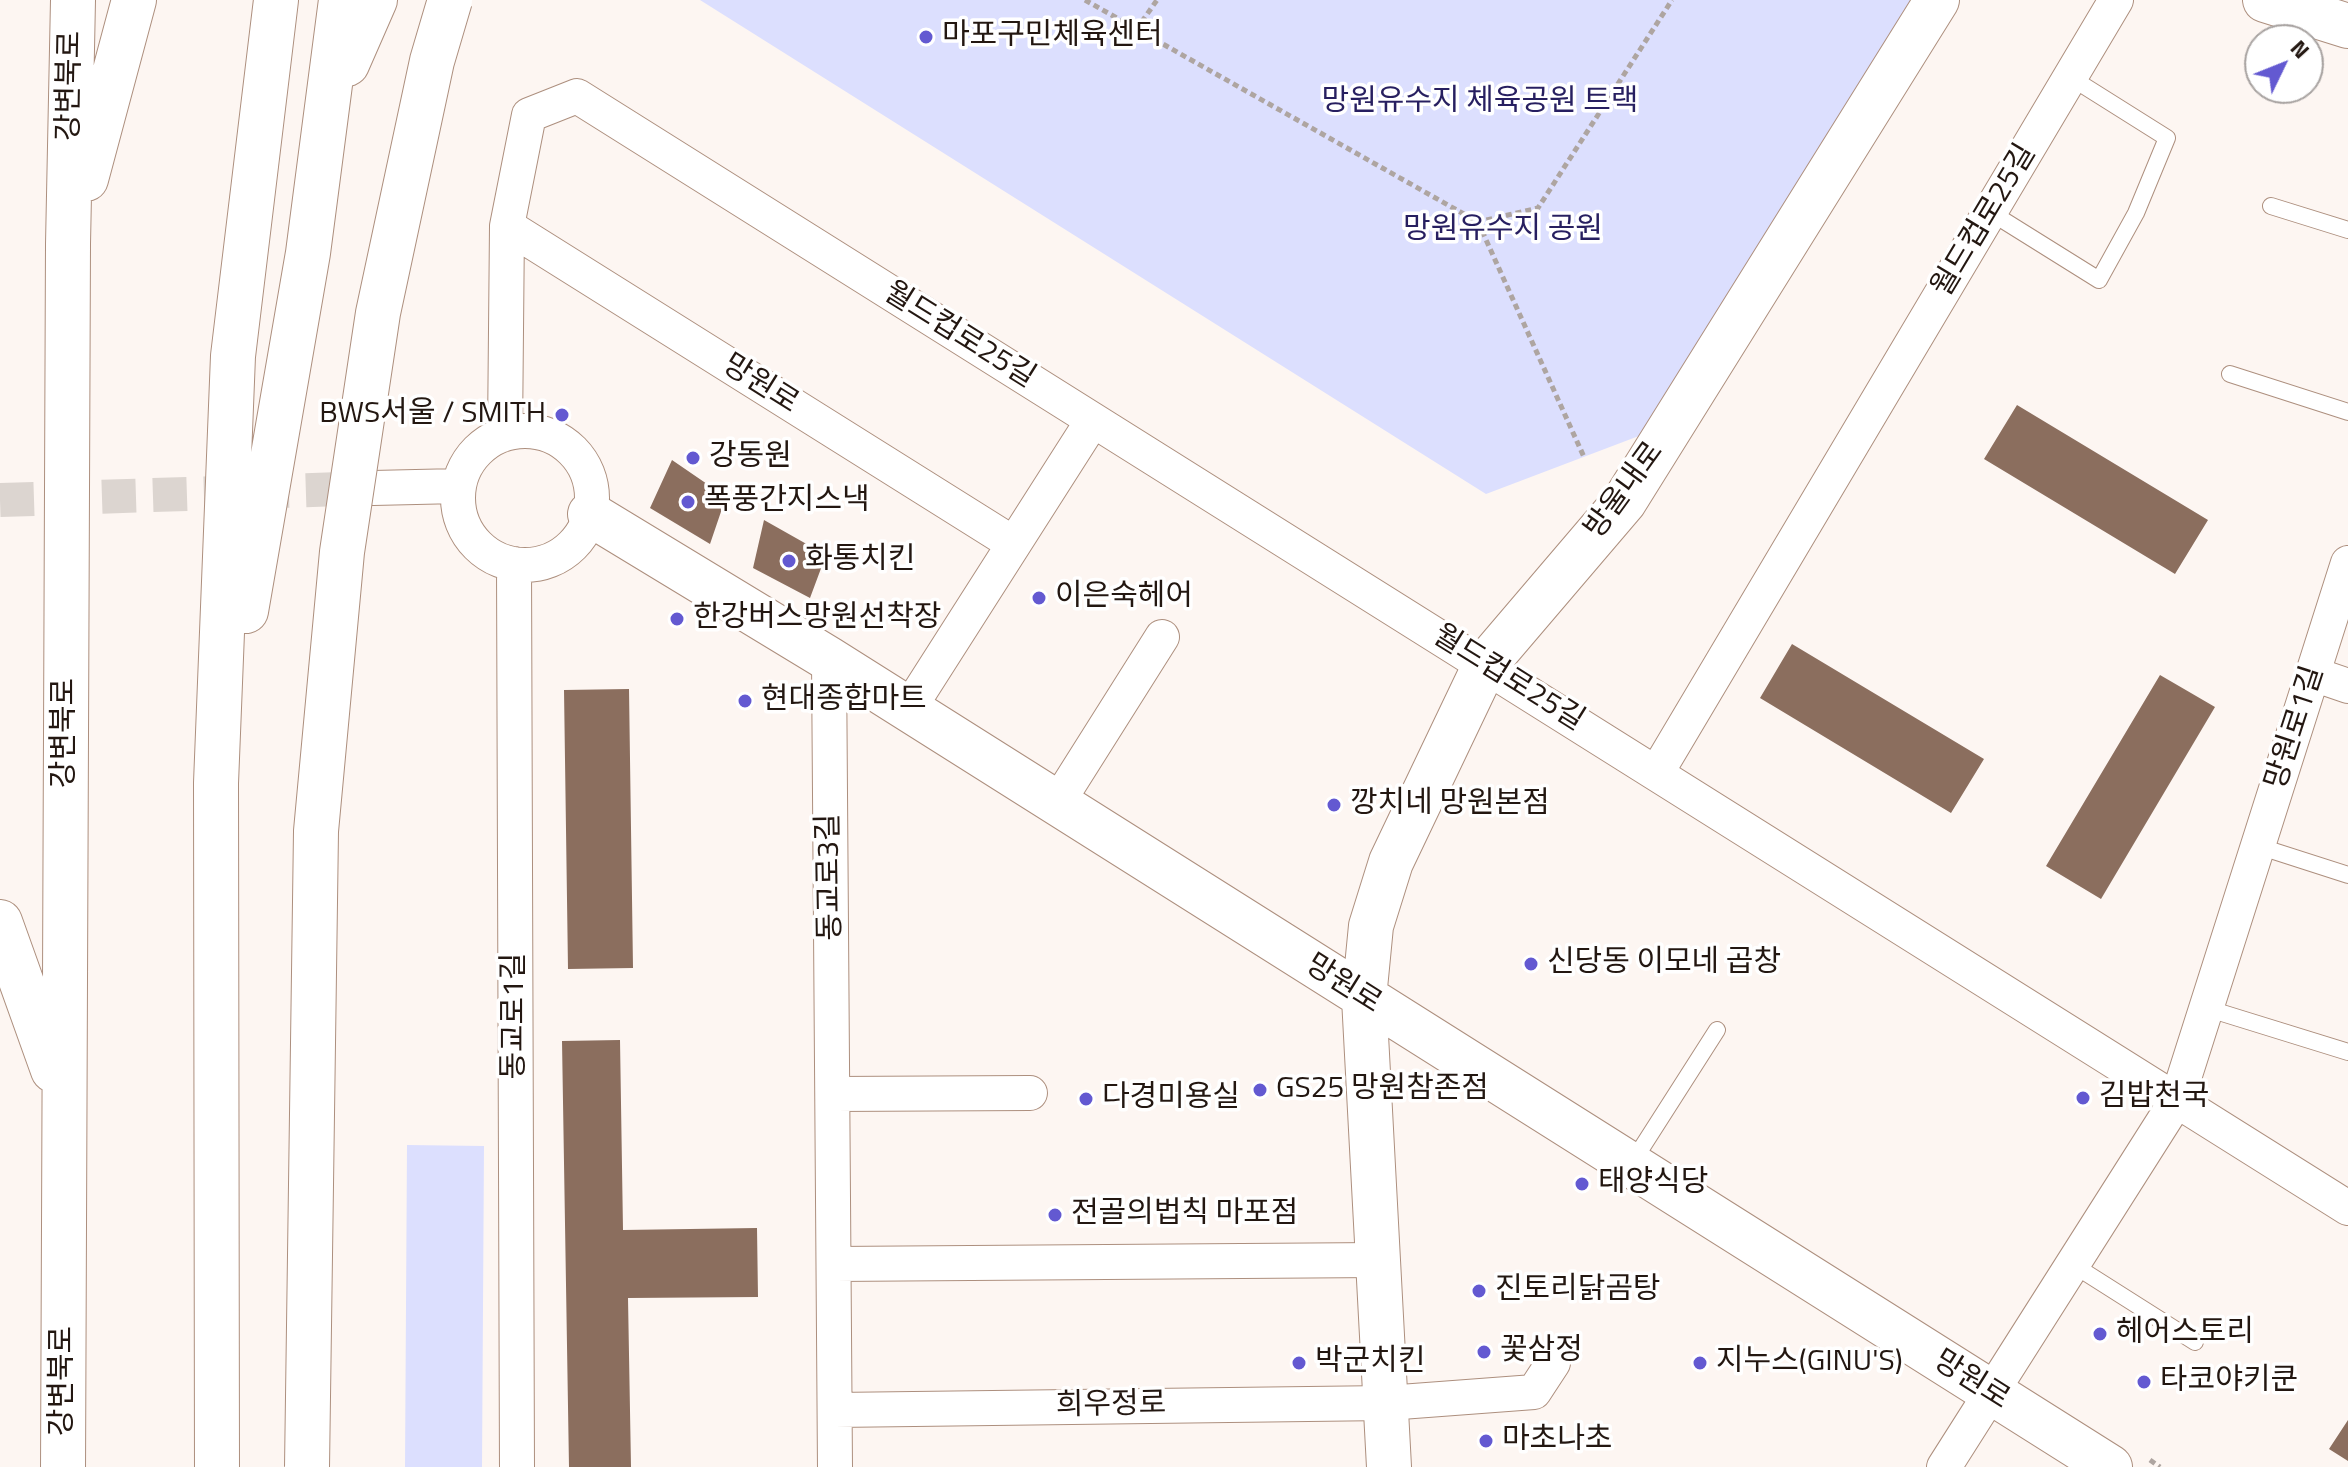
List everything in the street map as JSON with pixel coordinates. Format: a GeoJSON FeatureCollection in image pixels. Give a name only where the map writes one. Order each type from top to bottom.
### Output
{"type":"FeatureCollection","features":[{"type":"Feature","properties":{"kind":"main road","name":"강변북로"},"geometry":{"type":"LineString","coordinates":[[63,1467],[68,244],[73,0]]}},
{"type":"Feature","properties":{"kind":"main road"},"geometry":{"type":"LineString","coordinates":[[68,244],[134,0]]}},
{"type":"Feature","properties":{"kind":"main road"},"geometry":{"type":"LineString","coordinates":[[217,1467],[216,783],[233,356],[276,0]]}},
{"type":"Feature","properties":{"kind":"main road"},"geometry":{"type":"LineString","coordinates":[[216,783],[308,253],[341,0]]}},
{"type":"Feature","properties":{"kind":"main road"},"geometry":{"type":"LineString","coordinates":[[327,110],[375,0]]}},
{"type":"Feature","properties":{"kind":"main road"},"geometry":{"type":"LineString","coordinates":[[307,1467],[316,831],[340,568],[378,313],[432,61],[450,0]]}},
{"type":"Feature","properties":{"kind":"main road","name":"방울내로"},"geometry":{"type":"LineString","coordinates":[[1364,998],[1371,926],[1391,862],[1485,665],[1624,502],[1937,0]]}},
{"type":"Feature","properties":{"kind":"main road"},"geometry":{"type":"LineString","coordinates":[[2265,0],[2348,26]]}},
{"type":"Feature","properties":{"kind":"main road","name":"망원로"},"geometry":{"type":"LineString","coordinates":[[590,514],[829,659],[2110,1467]]}},
{"type":"Feature","properties":{"kind":"main road"},"geometry":{"type":"LineString","coordinates":[[0,922],[64,1099]]}},
{"type":"Feature","properties":{"kind":"main road"},"geometry":{"type":"LineString","coordinates":[[1364,998],[1389,1467]]}},
{"type":"Feature","properties":{"kind":"street","name":"월드컵로25길"},"geometry":{"type":"LineString","coordinates":[[1657,772],[2116,0]]}},
{"type":"Feature","properties":{"kind":"street","name":"월드컵로25길"},"geometry":{"type":"LineString","coordinates":[[505,434],[507,226],[529,115],[577,96],[2348,1208]]}},
{"type":"Feature","properties":{"kind":"street","name":"망원로"},"geometry":{"type":"LineString","coordinates":[[507,226],[1014,544]]}},
{"type":"Feature","properties":{"kind":"street"},"geometry":{"type":"LineString","coordinates":[[908,710],[1093,420]]}},
{"type":"Feature","properties":{"kind":"street"},"geometry":{"type":"LineString","coordinates":[[524,431],[545,434],[570,450],[588,474],[592,494],[590,514],[582,533],[570,548],[544,562],[514,564],[494,558],[477,545],[465,527],[459,507],[459,486],[465,468],[489,442],[505,434],[524,431]]}},
{"type":"Feature","properties":{"kind":"street"},"geometry":{"type":"LineString","coordinates":[[373,488],[459,486]]}},
{"type":"Feature","properties":{"kind":"street","name":"망원로1길"},"geometry":{"type":"LineString","coordinates":[[1944,1467],[2177,1100],[2348,563]]}},
{"type":"Feature","properties":{"kind":"street","name":"동교로1길"},"geometry":{"type":"LineString","coordinates":[[514,564],[517,1467]]}},
{"type":"Feature","properties":{"kind":"street"},"geometry":{"type":"LineString","coordinates":[[1056,805],[1162,637]]}},
{"type":"Feature","properties":{"kind":"street","name":"동교로3길"},"geometry":{"type":"LineString","coordinates":[[829,659],[835,1467]]}},
{"type":"Feature","properties":{"kind":"street"},"geometry":{"type":"LineString","coordinates":[[2313,674],[2348,686]]}},
{"type":"Feature","properties":{"kind":"street"},"geometry":{"type":"LineString","coordinates":[[834,1094],[1030,1093]]}},
{"type":"Feature","properties":{"kind":"street"},"geometry":{"type":"LineString","coordinates":[[835,1264],[1378,1260]]}},
{"type":"Feature","properties":{"kind":"street","name":"희우정로"},"geometry":{"type":"LineString","coordinates":[[835,1410],[1387,1403],[1534,1392],[1553,1363]]}},
{"type":"Feature","properties":{"kind":"lane"},"geometry":{"type":"LineString","coordinates":[[1990,212],[2099,280],[2136,213],[2167,138],[2070,77]]}},
{"type":"Feature","properties":{"kind":"lane"},"geometry":{"type":"LineString","coordinates":[[2271,206],[2348,230]]}},
{"type":"Feature","properties":{"kind":"lane"},"geometry":{"type":"LineString","coordinates":[[2230,374],[2348,412]]}},
{"type":"Feature","properties":{"kind":"lane"},"geometry":{"type":"LineString","coordinates":[[2258,846],[2348,875]]}},
{"type":"Feature","properties":{"kind":"lane"},"geometry":{"type":"LineString","coordinates":[[2206,1008],[2348,1052]]}},
{"type":"Feature","properties":{"kind":"lane"},"geometry":{"type":"LineString","coordinates":[[1630,1166],[1717,1030]]}},
{"type":"Feature","properties":{"kind":"lane"},"geometry":{"type":"LineString","coordinates":[[2072,1264],[2195,1342]]}},
{"type":"Feature","properties":{"kind":"path"},"geometry":{"type":"LineString","coordinates":[[1085,0],[1478,222],[1584,457]]}},
{"type":"Feature","properties":{"kind":"path"},"geometry":{"type":"LineString","coordinates":[[1136,30],[1157,0]]}},
{"type":"Feature","properties":{"kind":"path"},"geometry":{"type":"LineString","coordinates":[[1478,222],[1538,208],[1672,0]]}},
{"type":"Feature","properties":{"kind":"green space","name":"망원유수지 공원"},"geometry":{"type":"Polygon","coordinates":[[[700,0],[1937,0],[1652,431],[1486,494],[700,0]]]}},
{"type":"Feature","properties":{"kind":"green space"},"geometry":{"type":"Polygon","coordinates":[[[407,1145],[484,1146],[482,1467],[405,1467],[407,1145]]]}},
{"type":"Feature","properties":{"kind":"building"},"geometry":{"type":"Polygon","coordinates":[[[2017,405],[2208,520],[2175,574],[1984,459],[2017,405]]]}},
{"type":"Feature","properties":{"kind":"building","name":"폭풍간지스낵"},"geometry":{"type":"Polygon","coordinates":[[[672,460],[726,497],[710,544],[650,508],[672,460]]]}},
{"type":"Feature","properties":{"kind":"building","name":"화통치킨"},"geometry":{"type":"Polygon","coordinates":[[[764,520],[826,555],[810,598],[753,568],[764,520]]]}},
{"type":"Feature","properties":{"kind":"building"},"geometry":{"type":"Polygon","coordinates":[[[1792,644],[1984,759],[1951,813],[1760,698],[1792,644]]]}},
{"type":"Feature","properties":{"kind":"building"},"geometry":{"type":"Polygon","coordinates":[[[2160,675],[2215,707],[2101,899],[2046,866],[2160,675]]]}},
{"type":"Feature","properties":{"kind":"building"},"geometry":{"type":"Polygon","coordinates":[[[629,689],[633,968],[568,969],[564,690],[629,689]]]}},
{"type":"Feature","properties":{"kind":"building"},"geometry":{"type":"Polygon","coordinates":[[[620,1040],[623,1230],[757,1228],[758,1297],[628,1298],[631,1467],[569,1467],[562,1041],[620,1040]]]}},
{"type":"Feature","properties":{"kind":"building"},"geometry":{"type":"Polygon","coordinates":[[[2348,1420],[2348,1461],[2329,1449],[2348,1420]]]}},
{"type":"Feature","properties":{"kind":"tunnel"},"geometry":{"type":"LineString","coordinates":[[0,500],[373,488]]}},
{"type":"Feature","properties":{"kind":"place","name":"마포구민체육센터"},"geometry":{"type":"Point","coordinates":[926,37]}},
{"type":"Feature","properties":{"kind":"place","name":"BWS서울 / SMITH"},"geometry":{"type":"Point","coordinates":[562,415]}},
{"type":"Feature","properties":{"kind":"place","name":"강동원"},"geometry":{"type":"Point","coordinates":[693,458]}},
{"type":"Feature","properties":{"kind":"place","name":"폭풍간지스낵"},"geometry":{"type":"Point","coordinates":[688,502]}},
{"type":"Feature","properties":{"kind":"place","name":"화통치킨"},"geometry":{"type":"Point","coordinates":[789,561]}},
{"type":"Feature","properties":{"kind":"place","name":"이은숙헤어"},"geometry":{"type":"Point","coordinates":[1039,598]}},
{"type":"Feature","properties":{"kind":"place","name":"한강버스망원선착장"},"geometry":{"type":"Point","coordinates":[677,619]}},
{"type":"Feature","properties":{"kind":"place","name":"현대종합마트"},"geometry":{"type":"Point","coordinates":[745,701]}},
{"type":"Feature","properties":{"kind":"place","name":"깡치네 망원본점"},"geometry":{"type":"Point","coordinates":[1334,805]}},
{"type":"Feature","properties":{"kind":"place","name":"신당동 이모네 곱창"},"geometry":{"type":"Point","coordinates":[1531,964]}},
{"type":"Feature","properties":{"kind":"place","name":"GS25 망원참존점"},"geometry":{"type":"Point","coordinates":[1260,1090]}},
{"type":"Feature","properties":{"kind":"place","name":"김밥천국"},"geometry":{"type":"Point","coordinates":[2083,1098]}},
{"type":"Feature","properties":{"kind":"place","name":"다경미용실"},"geometry":{"type":"Point","coordinates":[1086,1099]}},
{"type":"Feature","properties":{"kind":"place","name":"태양식당"},"geometry":{"type":"Point","coordinates":[1582,1184]}},
{"type":"Feature","properties":{"kind":"place","name":"전골의법칙 마포점"},"geometry":{"type":"Point","coordinates":[1055,1215]}},
{"type":"Feature","properties":{"kind":"place","name":"진토리닭곰탕"},"geometry":{"type":"Point","coordinates":[1479,1291]}},
{"type":"Feature","properties":{"kind":"place","name":"헤어스토리"},"geometry":{"type":"Point","coordinates":[2100,1334]}},
{"type":"Feature","properties":{"kind":"place","name":"꽃삼정"},"geometry":{"type":"Point","coordinates":[1484,1352]}},
{"type":"Feature","properties":{"kind":"place","name":"박군치킨"},"geometry":{"type":"Point","coordinates":[1299,1363]}},
{"type":"Feature","properties":{"kind":"place","name":"지누스(GINU'S)"},"geometry":{"type":"Point","coordinates":[1700,1363]}},
{"type":"Feature","properties":{"kind":"place","name":"타코야키쿤"},"geometry":{"type":"Point","coordinates":[2144,1382]}},
{"type":"Feature","properties":{"kind":"place","name":"마초나초"},"geometry":{"type":"Point","coordinates":[1486,1441]}},
{"type":"Feature","properties":{"kind":"park label","name":"망원유수지 체육공원 트랙"},"geometry":{"type":"Point","coordinates":[1480,103]}}]}
